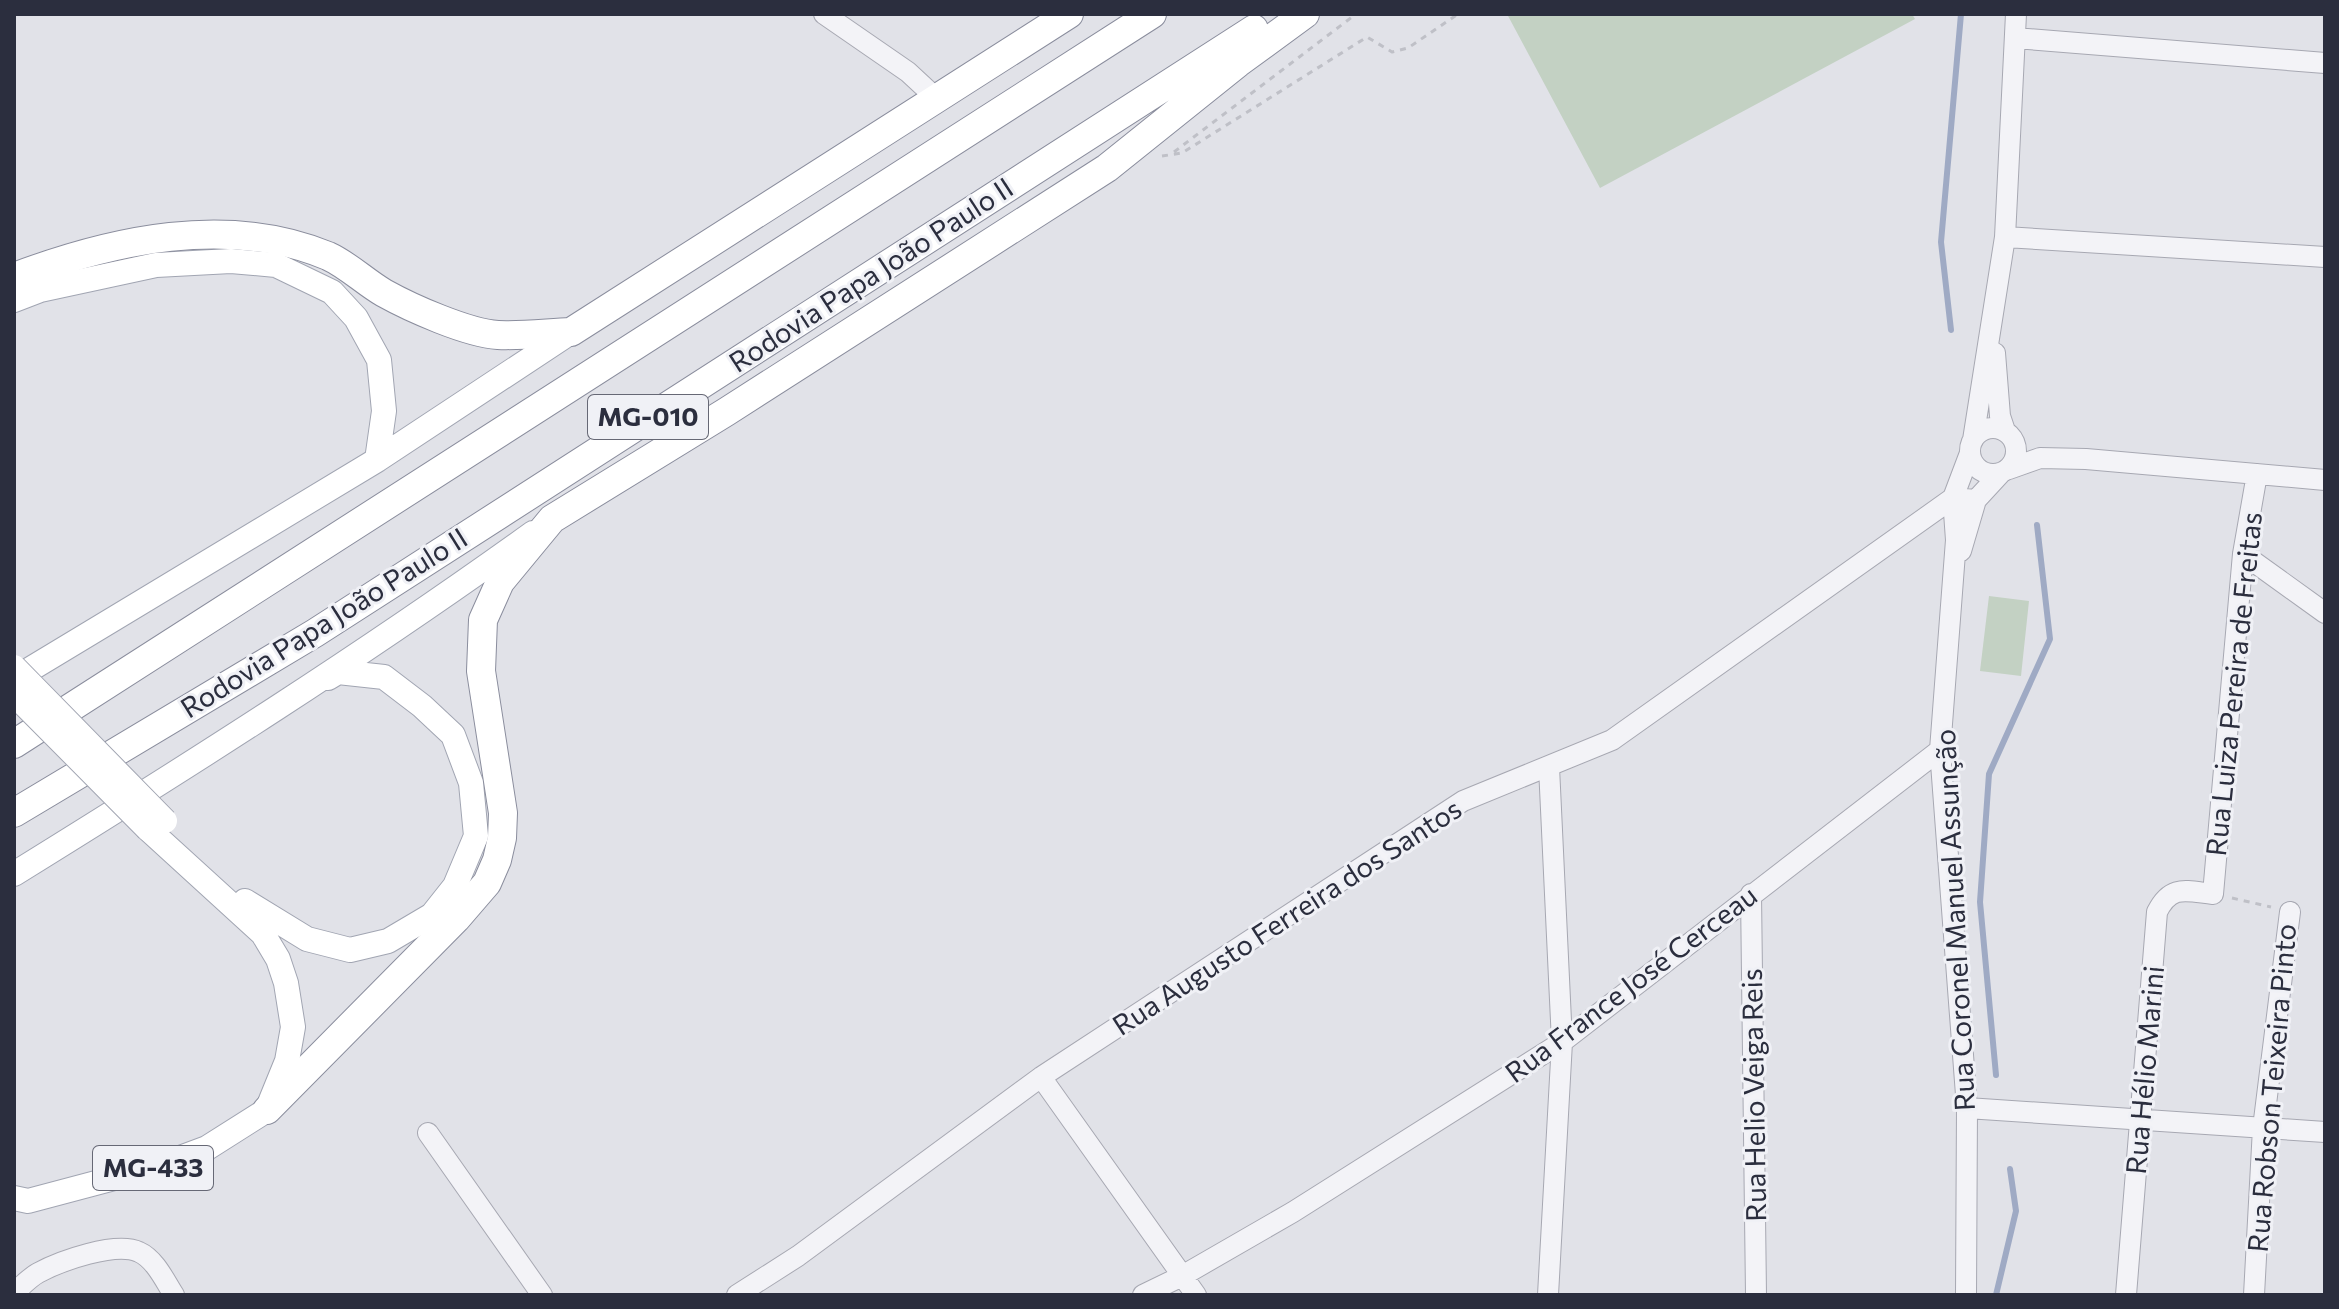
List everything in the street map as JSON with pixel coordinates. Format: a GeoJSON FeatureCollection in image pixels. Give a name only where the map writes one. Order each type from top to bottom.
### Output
{"type":"FeatureCollection","features":[{"type":"Feature","properties":{"kind":"highway"},"geometry":{"type":"LineString","coordinates":[[14,277],[63,258],[151,238],[231,236],[280,239],[331,257],[382,292],[437,318],[496,335],[571,332],[1069,14]]}},
{"type":"Feature","properties":{"kind":"highway","name":"MG-010"},"geometry":{"type":"LineString","coordinates":[[14,744],[1152,14]]}},
{"type":"Feature","properties":{"kind":"highway","name":"Rodovia Papa João Paulo II"},"geometry":{"type":"LineString","coordinates":[[14,813],[315,633],[1278,14]]}},
{"type":"Feature","properties":{"kind":"highway"},"geometry":{"type":"LineString","coordinates":[[267,1110],[456,919],[487,883],[497,860],[503,813],[481,671],[483,620],[500,582],[552,519],[726,412],[1107,168],[1238,63],[1305,14]]}},
{"type":"Feature","properties":{"kind":"main road"},"geometry":{"type":"LineString","coordinates":[[14,300],[40,290],[156,265],[231,261],[276,265],[332,292],[356,318],[379,360],[384,411],[377,460]]}},
{"type":"Feature","properties":{"kind":"main road"},"geometry":{"type":"LineString","coordinates":[[14,679],[377,460],[571,332]]}},
{"type":"Feature","properties":{"kind":"main road"},"geometry":{"type":"LineString","coordinates":[[14,874],[184,770],[434,604],[552,519]]}},
{"type":"Feature","properties":{"kind":"main road"},"geometry":{"type":"LineString","coordinates":[[14,667],[156,825],[262,932]]}},
{"type":"Feature","properties":{"kind":"main road"},"geometry":{"type":"LineString","coordinates":[[221,885],[307,939],[350,950],[388,941],[432,915],[455,886],[476,836],[471,783],[453,735],[384,677],[338,672],[304,689]]}},
{"type":"Feature","properties":{"kind":"main road"},"geometry":{"type":"LineString","coordinates":[[14,694],[221,885],[262,932],[278,959],[286,983],[293,1027],[287,1061],[267,1110]]}},
{"type":"Feature","properties":{"kind":"main road","name":"MG-433"},"geometry":{"type":"LineString","coordinates":[[18,1203],[156,1167],[207,1148],[267,1110]]}},
{"type":"Feature","properties":{"kind":"street"},"geometry":{"type":"LineString","coordinates":[[824,14],[908,72],[936,98]]}},
{"type":"Feature","properties":{"kind":"street","name":"Rua Coronel Manuel Assunção"},"geometry":{"type":"LineString","coordinates":[[1966,1295],[1967,1108],[1940,750],[1956,540],[1953,498],[1971,446],[2005,237],[2016,14]]}},
{"type":"Feature","properties":{"kind":"street"},"geometry":{"type":"LineString","coordinates":[[2015,38],[2325,63]]}},
{"type":"Feature","properties":{"kind":"street"},"geometry":{"type":"LineString","coordinates":[[2005,237],[2325,257]]}},
{"type":"Feature","properties":{"kind":"street"},"geometry":{"type":"LineString","coordinates":[[1953,578],[1976,500],[2014,463],[2017,447],[2000,416],[1992,329]]}},
{"type":"Feature","properties":{"kind":"street"},"geometry":{"type":"LineString","coordinates":[[2086,459],[2035,446],[2007,432],[1988,428],[1971,446],[1975,466],[1993,475],[2040,458],[2086,459],[2325,480]]}},
{"type":"Feature","properties":{"kind":"street","name":"Rua Luiza Pereira de Freitas"},"geometry":{"type":"LineString","coordinates":[[2213,894],[2243,554],[2257,474]]}},
{"type":"Feature","properties":{"kind":"street"},"geometry":{"type":"LineString","coordinates":[[1953,498],[1976,500]]}},
{"type":"Feature","properties":{"kind":"street","name":"Rua Augusto Ferreira dos Santos"},"geometry":{"type":"LineString","coordinates":[[737,1295],[798,1256],[1041,1077],[1463,801],[1612,740],[1953,498]]}},
{"type":"Feature","properties":{"kind":"street"},"geometry":{"type":"LineString","coordinates":[[2243,554],[2325,613]]}},
{"type":"Feature","properties":{"kind":"street","name":"Rua France José Cerceau"},"geometry":{"type":"LineString","coordinates":[[1143,1295],[1293,1212],[1562,1042],[1940,750]]}},
{"type":"Feature","properties":{"kind":"street"},"geometry":{"type":"LineString","coordinates":[[1548,1295],[1562,1042],[1549,767]]}},
{"type":"Feature","properties":{"kind":"street","name":"Rua Hélio Marini"},"geometry":{"type":"LineString","coordinates":[[2126,1295],[2157,912],[2172,892],[2213,894]]}},
{"type":"Feature","properties":{"kind":"street","name":"Rua Helio Veiga Reis"},"geometry":{"type":"LineString","coordinates":[[1751,894],[1756,1295]]}},
{"type":"Feature","properties":{"kind":"street","name":"Rua Robson Teixeira Pinto"},"geometry":{"type":"LineString","coordinates":[[2254,1295],[2263,1128],[2290,912]]}},
{"type":"Feature","properties":{"kind":"street"},"geometry":{"type":"LineString","coordinates":[[1041,1077],[1196,1295]]}},
{"type":"Feature","properties":{"kind":"street"},"geometry":{"type":"LineString","coordinates":[[1967,1108],[2325,1132]]}},
{"type":"Feature","properties":{"kind":"street"},"geometry":{"type":"LineString","coordinates":[[428,1133],[542,1295]]}},
{"type":"Feature","properties":{"kind":"street"},"geometry":{"type":"LineString","coordinates":[[14,1293],[37,1274],[60,1263],[121,1248],[140,1252],[155,1266],[174,1295]]}},
{"type":"Feature","properties":{"kind":"path"},"geometry":{"type":"LineString","coordinates":[[1171,154],[1356,14]]}},
{"type":"Feature","properties":{"kind":"path"},"geometry":{"type":"LineString","coordinates":[[1158,157],[1182,153],[1367,37],[1392,52],[1408,48],[1458,14]]}},
{"type":"Feature","properties":{"kind":"path","name":"Rua Robson Teixeira Pinto"},"geometry":{"type":"LineString","coordinates":[[2213,894],[2290,912]]}},
{"type":"Feature","properties":{"kind":"green space"},"geometry":{"type":"Polygon","coordinates":[[[1507,14],[1912,14],[1915,19],[1600,188],[1507,14]]]}},
{"type":"Feature","properties":{"kind":"green space"},"geometry":{"type":"Polygon","coordinates":[[[1989,596],[2029,601],[2021,676],[1980,671],[1989,596]]]}},
{"type":"Feature","properties":{"kind":"waterway"},"geometry":{"type":"LineString","coordinates":[[1951,330],[1941,242],[1961,14]]}},
{"type":"Feature","properties":{"kind":"waterway"},"geometry":{"type":"LineString","coordinates":[[1996,1075],[1980,902],[1989,774],[2050,639],[2037,525]]}},
{"type":"Feature","properties":{"kind":"waterway"},"geometry":{"type":"LineString","coordinates":[[1996,1295],[2016,1211],[2010,1169]]}}]}
